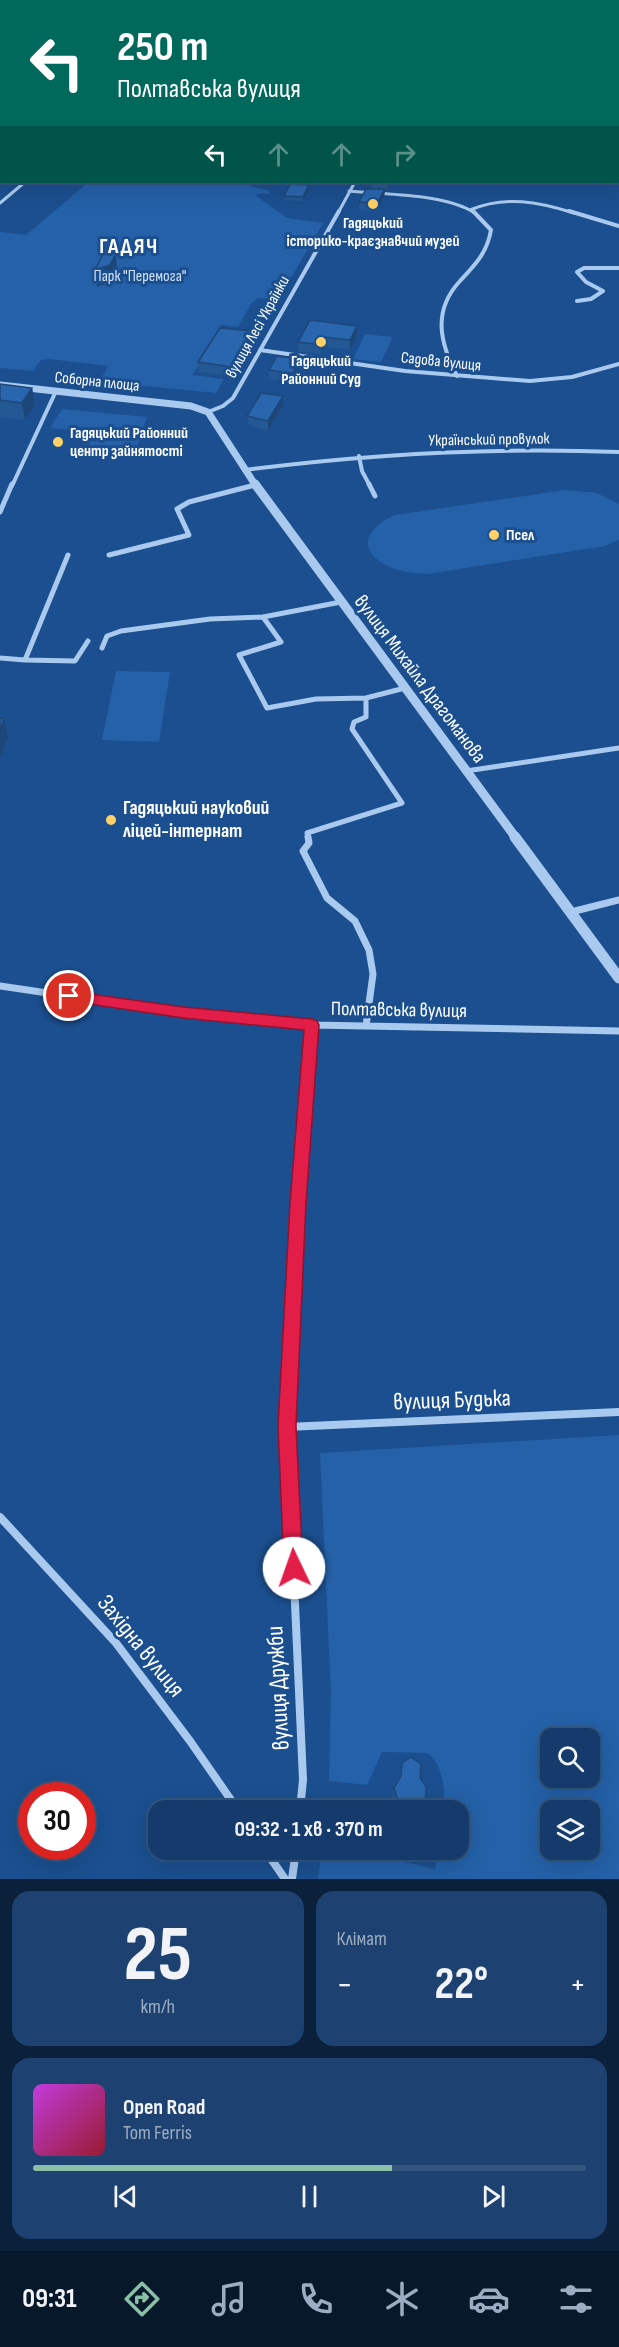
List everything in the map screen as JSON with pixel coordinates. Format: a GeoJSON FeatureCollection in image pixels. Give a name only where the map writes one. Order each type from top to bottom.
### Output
{"type":"FeatureCollection","features":[{"type":"Feature","properties":{"kind":"street"},"geometry":{"type":"LineString","coordinates":[[0,203],[24,183]]}},
{"type":"Feature","properties":{"kind":"street","name":"вулиця Лесі Українки"},"geometry":{"type":"LineString","coordinates":[[208,412],[223,406],[233,398],[354,183]]}},
{"type":"Feature","properties":{"kind":"street"},"geometry":{"type":"LineString","coordinates":[[349,191],[429,200],[470,210],[480,217],[491,230],[490,242],[481,261],[456,284],[448,296],[439,320],[445,353],[457,376]]}},
{"type":"Feature","properties":{"kind":"street"},"geometry":{"type":"LineString","coordinates":[[470,210],[480,204],[510,201],[564,208],[619,226]]}},
{"type":"Feature","properties":{"kind":"street"},"geometry":{"type":"LineString","coordinates":[[577,301],[591,299],[603,291],[586,282],[577,272],[584,268],[619,268]]}},
{"type":"Feature","properties":{"kind":"street","name":"Садова вулиця"},"geometry":{"type":"LineString","coordinates":[[260,350],[405,371],[530,381],[572,377],[619,364]]}},
{"type":"Feature","properties":{"kind":"street","name":"Соборна площа"},"geometry":{"type":"LineString","coordinates":[[0,385],[191,406],[208,412]]}},
{"type":"Feature","properties":{"kind":"street"},"geometry":{"type":"LineString","coordinates":[[0,512],[48,404],[56,391]]}},
{"type":"Feature","properties":{"kind":"street","name":"вулиця Михайла Драгоманова"},"geometry":{"type":"LineString","coordinates":[[208,412],[244,471],[619,978]]}},
{"type":"Feature","properties":{"kind":"street","name":"Український провулок"},"geometry":{"type":"LineString","coordinates":[[244,471],[359,456],[411,453],[619,452]]}},
{"type":"Feature","properties":{"kind":"street"},"geometry":{"type":"LineString","coordinates":[[359,456],[362,471],[375,496]]}},
{"type":"Feature","properties":{"kind":"street"},"geometry":{"type":"LineString","coordinates":[[109,555],[189,535],[177,509],[189,502],[255,485]]}},
{"type":"Feature","properties":{"kind":"street"},"geometry":{"type":"LineString","coordinates":[[25,660],[68,555]]}},
{"type":"Feature","properties":{"kind":"street"},"geometry":{"type":"LineString","coordinates":[[102,648],[107,636],[121,631],[210,619],[263,617],[341,602]]}},
{"type":"Feature","properties":{"kind":"street"},"geometry":{"type":"LineString","coordinates":[[263,617],[281,642],[239,654],[267,708],[303,699],[330,696],[366,698],[405,688]]}},
{"type":"Feature","properties":{"kind":"street"},"geometry":{"type":"LineString","coordinates":[[0,658],[75,661],[88,641]]}},
{"type":"Feature","properties":{"kind":"street"},"geometry":{"type":"LineString","coordinates":[[366,698],[366,717],[354,722],[352,729],[402,803],[307,833],[309,843],[303,851],[327,898],[356,921],[369,950],[374,974],[366,1026]]}},
{"type":"Feature","properties":{"kind":"street"},"geometry":{"type":"LineString","coordinates":[[466,771],[619,748]]}},
{"type":"Feature","properties":{"kind":"street"},"geometry":{"type":"LineString","coordinates":[[571,912],[619,900]]}},
{"type":"Feature","properties":{"kind":"street","name":"Полтавська вулиця"},"geometry":{"type":"LineString","coordinates":[[0,986],[183,1013],[312,1025],[619,1031]]}},
{"type":"Feature","properties":{"kind":"street","name":"вулиця Дружби"},"geometry":{"type":"LineString","coordinates":[[301,1800],[303,1780],[287,1426],[298,1203],[312,1025]]}},
{"type":"Feature","properties":{"kind":"street","name":"вулиця Будька"},"geometry":{"type":"LineString","coordinates":[[287,1426],[619,1412]]}},
{"type":"Feature","properties":{"kind":"street","name":"Західна вулиця"},"geometry":{"type":"LineString","coordinates":[[0,1517],[116,1643],[231,1800]]}},
{"type":"Feature","properties":{"kind":"street"},"geometry":{"type":"LineString","coordinates":[[272,1860],[285,1879]]}},
{"type":"Feature","properties":{"kind":"street"},"geometry":{"type":"LineString","coordinates":[[292,1879],[295,1860]]}},
{"type":"Feature","properties":{"kind":"green space","name":"Парк \"Перемога\""},"geometry":{"type":"Polygon","coordinates":[[[86,183],[252,183],[250,186],[270,191],[270,194],[255,195],[287,218],[323,223],[278,300],[258,298],[251,304],[238,327],[221,325],[192,375],[224,379],[216,393],[112,383],[101,379],[108,366],[50,359],[41,360],[33,371],[0,368],[0,232],[26,235],[86,183]]]}},
{"type":"Feature","properties":{"kind":"green space"},"geometry":{"type":"Polygon","coordinates":[[[365,334],[393,337],[381,362],[353,359],[365,334]]]}},
{"type":"Feature","properties":{"kind":"green space"},"geometry":{"type":"Polygon","coordinates":[[[62,409],[147,417],[136,450],[84,453],[96,432],[50,428],[62,409]]]}},
{"type":"Feature","properties":{"kind":"green space","name":"Псел"},"geometry":{"type":"Polygon","coordinates":[[[565,490],[597,493],[619,504],[619,540],[605,546],[427,574],[390,567],[379,561],[368,547],[371,533],[385,520],[395,515],[565,490]]]}},
{"type":"Feature","properties":{"kind":"green space"},"geometry":{"type":"Polygon","coordinates":[[[116,671],[170,672],[159,742],[102,740],[116,671]]]}},
{"type":"Feature","properties":{"kind":"green space"},"geometry":{"type":"Polygon","coordinates":[[[619,1435],[619,1879],[318,1879],[321,1860],[395,1860],[435,1869],[437,1860],[469,1860],[469,1800],[444,1800],[444,1787],[440,1772],[428,1753],[382,1752],[367,1785],[329,1781],[331,1693],[320,1453],[619,1435]]]}},
{"type":"Feature","properties":{"kind":"building"},"geometry":{"type":"Polygon","coordinates":[[[290,184],[309,185],[303,197],[284,196],[290,184]]]}},
{"type":"Feature","properties":{"kind":"building"},"geometry":{"type":"Polygon","coordinates":[[[366,189],[385,189],[377,203],[359,202],[366,189]]]}},
{"type":"Feature","properties":{"kind":"building"},"geometry":{"type":"Polygon","coordinates":[[[104,252],[116,253],[110,265],[95,270],[104,252]]]}},
{"type":"Feature","properties":{"kind":"building"},"geometry":{"type":"Polygon","coordinates":[[[310,320],[357,326],[350,340],[324,337],[321,345],[298,342],[310,320]]]}},
{"type":"Feature","properties":{"kind":"building"},"geometry":{"type":"Polygon","coordinates":[[[220,328],[252,331],[232,367],[198,362],[220,328]]]}},
{"type":"Feature","properties":{"kind":"building"},"geometry":{"type":"Polygon","coordinates":[[[277,356],[300,359],[293,373],[269,370],[277,356]]]}},
{"type":"Feature","properties":{"kind":"building"},"geometry":{"type":"Polygon","coordinates":[[[0,384],[32,388],[22,403],[0,400],[0,384]]]}},
{"type":"Feature","properties":{"kind":"building"},"geometry":{"type":"Polygon","coordinates":[[[261,393],[283,396],[268,421],[247,416],[261,393]]]}},
{"type":"Feature","properties":{"kind":"building"},"geometry":{"type":"Polygon","coordinates":[[[0,718],[4,719],[0,730],[0,718]]]}},
{"type":"Feature","properties":{"kind":"building"},"geometry":{"type":"Polygon","coordinates":[[[411,1757],[421,1764],[420,1778],[426,1786],[425,1800],[397,1800],[394,1788],[401,1776],[402,1763],[411,1757]]]}},
{"type":"Feature","properties":{"kind":"place","name":"Гадяцький історико-краєзнавчий музей"},"geometry":{"type":"Point","coordinates":[373,204]}},
{"type":"Feature","properties":{"kind":"place","name":"Гадяцький Районний Суд"},"geometry":{"type":"Point","coordinates":[321,342]}},
{"type":"Feature","properties":{"kind":"place","name":"Гадяцький Районний центр зайнятості"},"geometry":{"type":"Point","coordinates":[58,442]}},
{"type":"Feature","properties":{"kind":"place","name":"Псел"},"geometry":{"type":"Point","coordinates":[494,535]}},
{"type":"Feature","properties":{"kind":"place","name":"Гадяцький науковий ліцей-інтернат"},"geometry":{"type":"Point","coordinates":[111,820]}},
{"type":"Feature","properties":{"kind":"district","name":"ГАДЯЧ"},"geometry":{"type":"Point","coordinates":[129,246]}},
{"type":"Feature","properties":{"kind":"route"},"geometry":{"type":"LineString","coordinates":[[69,996],[183,1013],[312,1025],[298,1203],[287,1426],[294,1568]]}}]}
